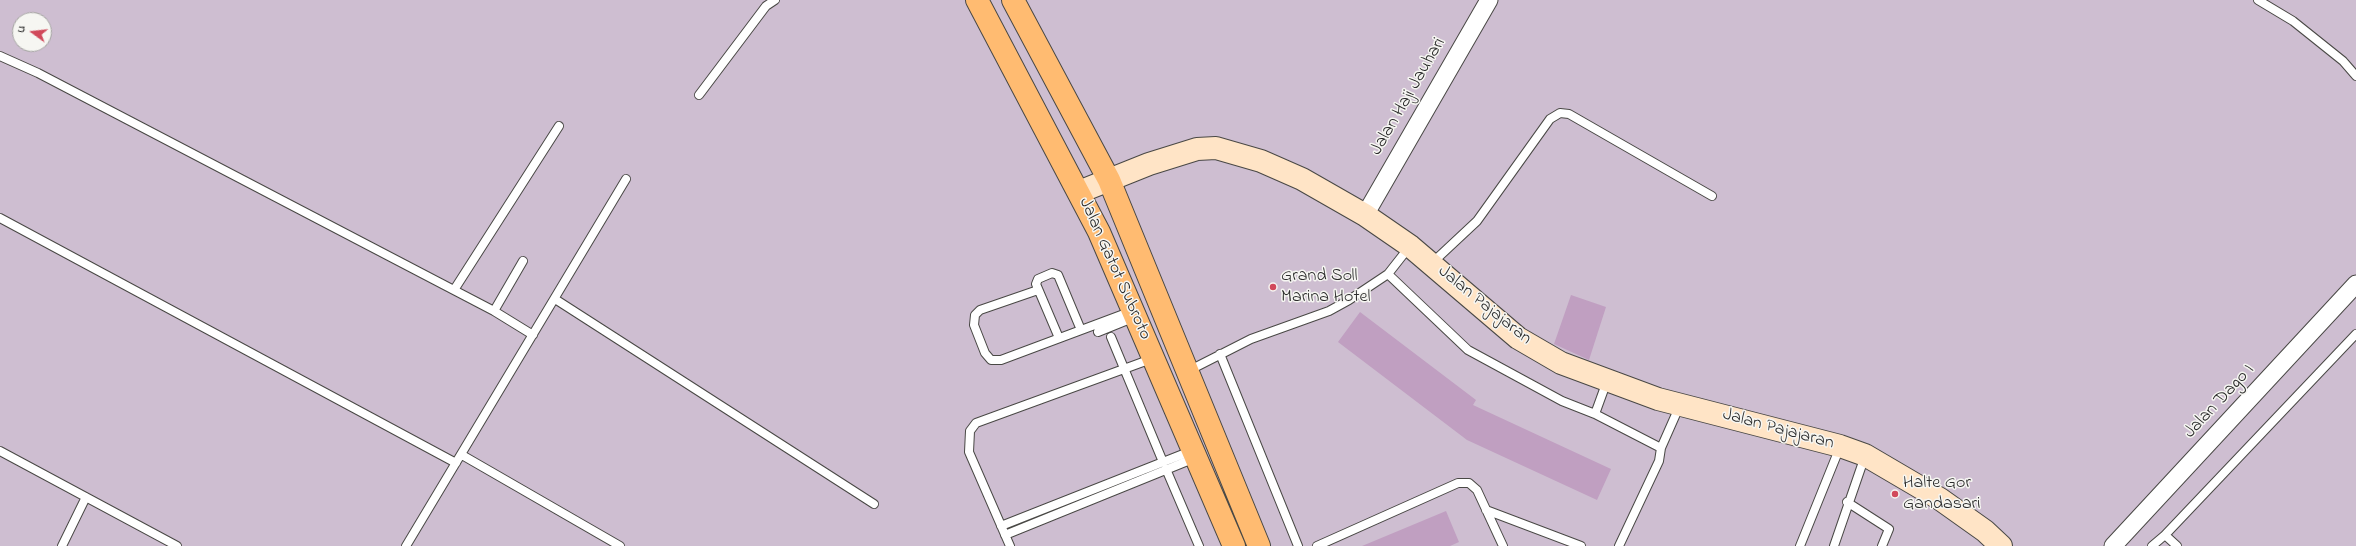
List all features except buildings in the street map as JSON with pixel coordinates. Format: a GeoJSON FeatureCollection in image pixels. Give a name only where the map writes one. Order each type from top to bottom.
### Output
{"type":"FeatureCollection","features":[{"type":"Feature","properties":{"kind":"highway","name":"Jalan Gatot Subroto"},"geometry":{"type":"LineString","coordinates":[[977,0],[1100,232],[1134,314],[1196,453],[1234,546]]}},
{"type":"Feature","properties":{"kind":"highway","name":"Jalan Gatot Subroto"},"geometry":{"type":"LineString","coordinates":[[1013,0],[1109,180],[1259,546]]}},
{"type":"Feature","properties":{"kind":"main road","name":"Jalan Pajajaran"},"geometry":{"type":"LineString","coordinates":[[1079,192],[1184,153],[1216,148],[1261,161],[1302,179],[1365,215],[1410,246],[1518,338],[1561,363],[1680,404],[1840,446],[1865,455],[1940,499],[1985,531],[2001,546]]}},
{"type":"Feature","properties":{"kind":"street","name":"Jalan Haji Jauhari"},"geometry":{"type":"LineString","coordinates":[[1365,215],[1489,0]]}},
{"type":"Feature","properties":{"kind":"street","name":"Jalan Dago I"},"geometry":{"type":"LineString","coordinates":[[2113,546],[2356,284]]}},
{"type":"Feature","properties":{"kind":"lane"},"geometry":{"type":"LineString","coordinates":[[699,95],[766,6],[775,0]]}},
{"type":"Feature","properties":{"kind":"lane"},"geometry":{"type":"LineString","coordinates":[[2259,0],[2293,21],[2343,61],[2356,76]]}},
{"type":"Feature","properties":{"kind":"lane"},"geometry":{"type":"LineString","coordinates":[[0,56],[38,73],[454,290],[494,311],[533,335]]}},
{"type":"Feature","properties":{"kind":"lane"},"geometry":{"type":"LineString","coordinates":[[1431,264],[1477,221],[1550,120],[1560,113],[1569,114],[1712,196]]}},
{"type":"Feature","properties":{"kind":"lane"},"geometry":{"type":"LineString","coordinates":[[454,290],[559,126]]}},
{"type":"Feature","properties":{"kind":"lane"},"geometry":{"type":"LineString","coordinates":[[406,546],[462,455],[626,179]]}},
{"type":"Feature","properties":{"kind":"lane"},"geometry":{"type":"LineString","coordinates":[[0,218],[456,463]]}},
{"type":"Feature","properties":{"kind":"lane"},"geometry":{"type":"LineString","coordinates":[[1187,372],[1220,354],[1274,330],[1329,311],[1349,300],[1388,274],[1410,246]]}},
{"type":"Feature","properties":{"kind":"lane"},"geometry":{"type":"LineString","coordinates":[[494,311],[523,261]]}},
{"type":"Feature","properties":{"kind":"lane"},"geometry":{"type":"LineString","coordinates":[[1060,338],[1036,284],[1038,279],[1052,273],[1058,275],[1081,330]]}},
{"type":"Feature","properties":{"kind":"lane"},"geometry":{"type":"LineString","coordinates":[[1388,274],[1468,350],[1562,401],[1596,414],[1661,448]]}},
{"type":"Feature","properties":{"kind":"lane"},"geometry":{"type":"LineString","coordinates":[[1038,290],[980,310],[975,315],[974,324],[985,353],[991,360],[1001,360],[1081,330],[1134,314]]}},
{"type":"Feature","properties":{"kind":"lane"},"geometry":{"type":"LineString","coordinates":[[555,299],[874,504]]}},
{"type":"Feature","properties":{"kind":"lane"},"geometry":{"type":"LineString","coordinates":[[1098,332],[1134,314]]}},
{"type":"Feature","properties":{"kind":"lane"},"geometry":{"type":"LineString","coordinates":[[2152,546],[2165,535],[2356,334]]}},
{"type":"Feature","properties":{"kind":"lane"},"geometry":{"type":"LineString","coordinates":[[1111,337],[1164,466],[1199,546]]}},
{"type":"Feature","properties":{"kind":"lane"},"geometry":{"type":"LineString","coordinates":[[1220,354],[1298,546]]}},
{"type":"Feature","properties":{"kind":"lane"},"geometry":{"type":"LineString","coordinates":[[1010,546],[969,452],[970,431],[976,423],[1154,358]]}},
{"type":"Feature","properties":{"kind":"lane"},"geometry":{"type":"LineString","coordinates":[[1596,414],[1607,380]]}},
{"type":"Feature","properties":{"kind":"lane"},"geometry":{"type":"LineString","coordinates":[[1619,546],[1659,461],[1661,448],[1680,404]]}},
{"type":"Feature","properties":{"kind":"lane"},"geometry":{"type":"LineString","coordinates":[[1800,546],[1840,446]]}},
{"type":"Feature","properties":{"kind":"lane"},"geometry":{"type":"LineString","coordinates":[[0,451],[177,546]]}},
{"type":"Feature","properties":{"kind":"lane"},"geometry":{"type":"LineString","coordinates":[[1005,535],[1196,453]]}},
{"type":"Feature","properties":{"kind":"lane"},"geometry":{"type":"LineString","coordinates":[[462,455],[620,546]]}},
{"type":"Feature","properties":{"kind":"lane"},"geometry":{"type":"LineString","coordinates":[[1834,546],[1847,502],[1865,455]]}},
{"type":"Feature","properties":{"kind":"lane"},"geometry":{"type":"LineString","coordinates":[[1001,526],[1164,466]]}},
{"type":"Feature","properties":{"kind":"lane"},"geometry":{"type":"LineString","coordinates":[[1317,546],[1458,483],[1469,483],[1477,490],[1503,546]]}},
{"type":"Feature","properties":{"kind":"lane"},"geometry":{"type":"LineString","coordinates":[[62,546],[86,497]]}},
{"type":"Feature","properties":{"kind":"lane"},"geometry":{"type":"LineString","coordinates":[[1847,502],[1889,529],[1882,546]]}},
{"type":"Feature","properties":{"kind":"lane"},"geometry":{"type":"LineString","coordinates":[[1486,510],[1581,546]]}},
{"type":"Feature","properties":{"kind":"lane"},"geometry":{"type":"LineString","coordinates":[[2165,535],[2177,546]]}},
{"type":"Feature","properties":{"kind":"shaded area"},"geometry":{"type":"Polygon","coordinates":[[[0,0],[2356,0],[2356,546],[0,546],[0,0]]]}},
{"type":"Feature","properties":{"kind":"place","name":"Grand Soll Marina Hotel"},"geometry":{"type":"Point","coordinates":[1273,287]}},
{"type":"Feature","properties":{"kind":"place","name":"Halte Gor Gandasari"},"geometry":{"type":"Point","coordinates":[1895,494]}}]}
